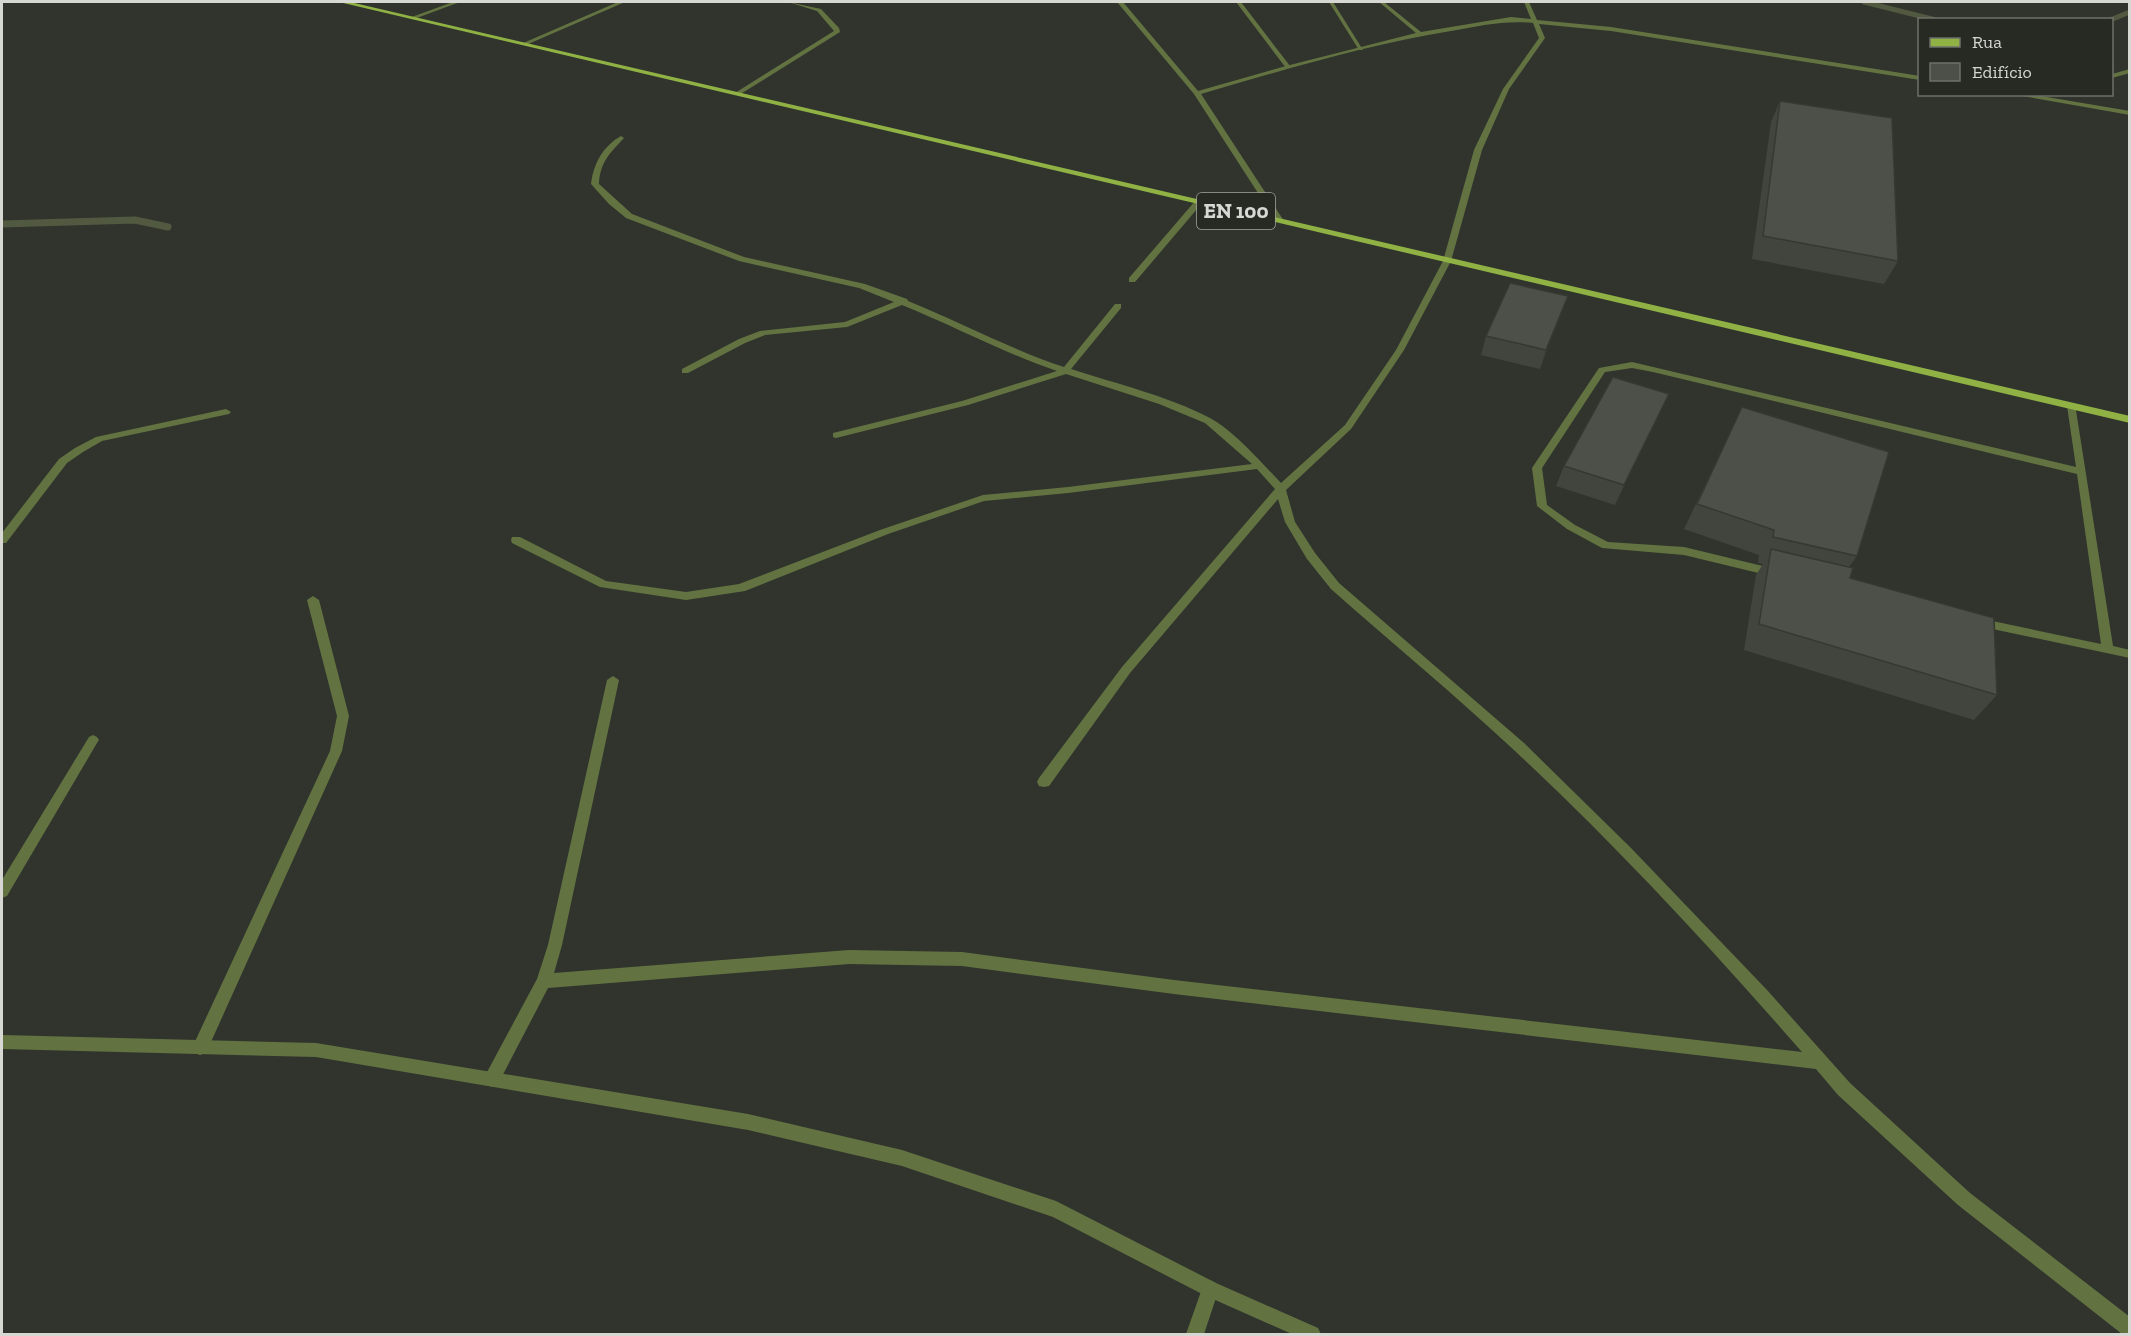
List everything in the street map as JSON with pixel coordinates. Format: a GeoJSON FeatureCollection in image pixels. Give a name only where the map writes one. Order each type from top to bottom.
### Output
{"type":"FeatureCollection","features":[{"type":"Feature","properties":{"kind":"main road","name":"EN 100"},"geometry":{"type":"LineString","coordinates":[[343,2],[2130,420]]}},
{"type":"Feature","properties":{"kind":"street"},"geometry":{"type":"LineString","coordinates":[[412,18],[457,2]]}},
{"type":"Feature","properties":{"kind":"street"},"geometry":{"type":"LineString","coordinates":[[524,44],[622,2]]}},
{"type":"Feature","properties":{"kind":"street"},"geometry":{"type":"LineString","coordinates":[[736,94],[837,33],[837,29],[819,10],[790,2]]}},
{"type":"Feature","properties":{"kind":"street"},"geometry":{"type":"LineString","coordinates":[[1120,2],[1197,93],[1280,221]]}},
{"type":"Feature","properties":{"kind":"street"},"geometry":{"type":"LineString","coordinates":[[1238,2],[1288,67]]}},
{"type":"Feature","properties":{"kind":"street"},"geometry":{"type":"LineString","coordinates":[[1331,2],[1361,49]]}},
{"type":"Feature","properties":{"kind":"street"},"geometry":{"type":"LineString","coordinates":[[1381,2],[1420,34]]}},
{"type":"Feature","properties":{"kind":"street"},"geometry":{"type":"LineString","coordinates":[[1044,782],[1126,670],[1281,489],[1348,427],[1400,350],[1447,261],[1478,150],[1506,89],[1542,38],[1527,2]]}},
{"type":"Feature","properties":{"kind":"street"},"geometry":{"type":"LineString","coordinates":[[1197,93],[1288,67],[1420,34],[1511,19],[1611,29],[1918,78]]}},
{"type":"Feature","properties":{"kind":"street"},"geometry":{"type":"LineString","coordinates":[[2113,76],[2130,70]]}},
{"type":"Feature","properties":{"kind":"street"},"geometry":{"type":"LineString","coordinates":[[2025,96],[2130,112]]}},
{"type":"Feature","properties":{"kind":"street"},"geometry":{"type":"LineString","coordinates":[[2069,104],[2081,96]]}},
{"type":"Feature","properties":{"kind":"street"},"geometry":{"type":"LineString","coordinates":[[621,138],[602,155],[596,169],[595,184],[629,216],[742,259],[862,286],[955,323],[1024,357],[1162,402],[1208,421],[1260,466],[1281,489],[1290,522],[1311,556],[1335,586],[1544,771],[1626,852],[1722,953],[1844,1089],[1964,1199],[2130,1329]]}},
{"type":"Feature","properties":{"kind":"street"},"geometry":{"type":"LineString","coordinates":[[1132,280],[1199,202]]}},
{"type":"Feature","properties":{"kind":"street"},"geometry":{"type":"LineString","coordinates":[[685,371],[742,341],[763,333],[847,324],[904,302]]}},
{"type":"Feature","properties":{"kind":"street"},"geometry":{"type":"LineString","coordinates":[[836,435],[965,403],[1065,371],[1118,306]]}},
{"type":"Feature","properties":{"kind":"street"},"geometry":{"type":"LineString","coordinates":[[1786,576],[1684,551],[1606,545],[1571,527],[1542,506],[1537,468],[1602,370],[1632,365],[1653,369],[2082,472]]}},
{"type":"Feature","properties":{"kind":"street"},"geometry":{"type":"LineString","coordinates":[[2072,406],[2108,650]]}},
{"type":"Feature","properties":{"kind":"street"},"geometry":{"type":"LineString","coordinates":[[2,540],[63,461],[79,450],[99,439],[226,412]]}},
{"type":"Feature","properties":{"kind":"street"},"geometry":{"type":"LineString","coordinates":[[516,540],[604,584],[686,596],[741,588],[884,532],[983,498],[1068,490],[1260,466]]}},
{"type":"Feature","properties":{"kind":"street"},"geometry":{"type":"LineString","coordinates":[[200,1048],[336,751],[343,716],[313,600]]}},
{"type":"Feature","properties":{"kind":"street"},"geometry":{"type":"LineString","coordinates":[[1968,620],[2130,654]]}},
{"type":"Feature","properties":{"kind":"street"},"geometry":{"type":"LineString","coordinates":[[492,1079],[544,981],[555,945],[613,680]]}},
{"type":"Feature","properties":{"kind":"street"},"geometry":{"type":"LineString","coordinates":[[2,892],[93,740]]}},
{"type":"Feature","properties":{"kind":"street"},"geometry":{"type":"LineString","coordinates":[[544,981],[849,957],[962,959],[1174,987],[1820,1062]]}},
{"type":"Feature","properties":{"kind":"street"},"geometry":{"type":"LineString","coordinates":[[2,1042],[316,1050],[748,1122],[902,1158],[1056,1210],[1210,1290],[1312,1335]]}},
{"type":"Feature","properties":{"kind":"street"},"geometry":{"type":"LineString","coordinates":[[1195,1335],[1210,1290]]}},
{"type":"Feature","properties":{"kind":"building"},"geometry":{"type":"Polygon","coordinates":[[[1780,101],[1892,118],[1898,261],[1763,236],[1780,101]]]}},
{"type":"Feature","properties":{"kind":"building"},"geometry":{"type":"Polygon","coordinates":[[[1510,283],[1568,296],[1546,350],[1486,336],[1510,283]]]}},
{"type":"Feature","properties":{"kind":"building"},"geometry":{"type":"Polygon","coordinates":[[[1613,377],[1669,394],[1624,485],[1564,466],[1613,377]]]}},
{"type":"Feature","properties":{"kind":"building"},"geometry":{"type":"Polygon","coordinates":[[[1742,407],[1889,452],[1857,556],[1773,537],[1774,530],[1697,504],[1742,407]]]}},
{"type":"Feature","properties":{"kind":"building"},"geometry":{"type":"Polygon","coordinates":[[[1771,549],[1853,568],[1850,578],[1994,618],[1997,695],[1759,624],[1771,549]]]}},
{"type":"Feature","properties":{"kind":"waterway"},"geometry":{"type":"LineString","coordinates":[[1864,2],[1928,18]]}},
{"type":"Feature","properties":{"kind":"waterway"},"geometry":{"type":"LineString","coordinates":[[2113,19],[2130,12]]}},
{"type":"Feature","properties":{"kind":"waterway"},"geometry":{"type":"LineString","coordinates":[[2,224],[135,220],[168,227]]}}]}
